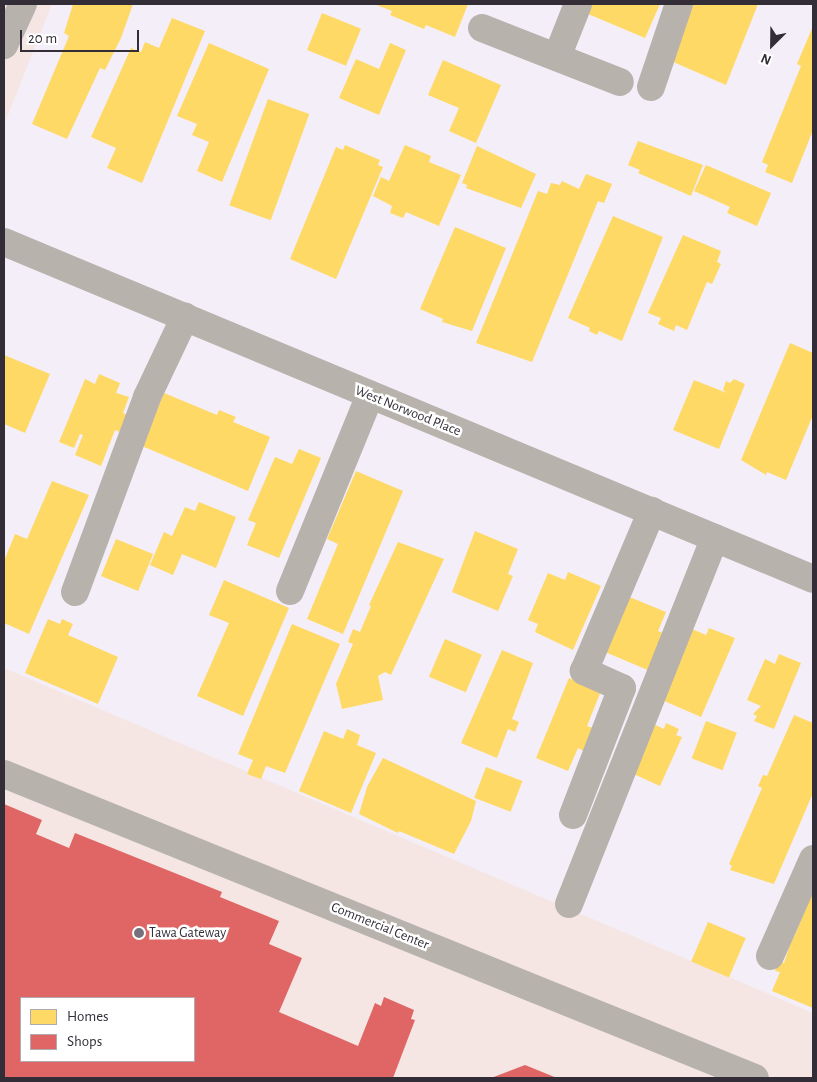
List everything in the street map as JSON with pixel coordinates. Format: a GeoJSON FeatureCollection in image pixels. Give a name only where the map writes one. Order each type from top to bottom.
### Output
{"type":"FeatureCollection","features":[{"type":"Feature","properties":{"kind":"street"},"geometry":{"type":"LineString","coordinates":[[4,45],[23,4]]}},
{"type":"Feature","properties":{"kind":"street"},"geometry":{"type":"LineString","coordinates":[[557,57],[578,4]]}},
{"type":"Feature","properties":{"kind":"street"},"geometry":{"type":"LineString","coordinates":[[651,87],[679,4]]}},
{"type":"Feature","properties":{"kind":"street"},"geometry":{"type":"LineString","coordinates":[[482,28],[620,82]]}},
{"type":"Feature","properties":{"kind":"street","name":"West Norwood Place"},"geometry":{"type":"LineString","coordinates":[[4,242],[813,579]]}},
{"type":"Feature","properties":{"kind":"street"},"geometry":{"type":"LineString","coordinates":[[76,592],[147,397],[185,317]]}},
{"type":"Feature","properties":{"kind":"street"},"geometry":{"type":"LineString","coordinates":[[290,591],[370,395]]}},
{"type":"Feature","properties":{"kind":"street"},"geometry":{"type":"LineString","coordinates":[[572,815],[622,688],[584,671],[652,511]]}},
{"type":"Feature","properties":{"kind":"street"},"geometry":{"type":"LineString","coordinates":[[569,904],[715,538]]}},
{"type":"Feature","properties":{"kind":"street","name":"Commercial Center"},"geometry":{"type":"LineString","coordinates":[[4,774],[755,1078]]}},
{"type":"Feature","properties":{"kind":"street"},"geometry":{"type":"LineString","coordinates":[[770,956],[813,859]]}},
{"type":"Feature","properties":{"kind":"shaded area"},"geometry":{"type":"Polygon","coordinates":[[[4,4],[52,4],[4,125],[4,4]]]}},
{"type":"Feature","properties":{"kind":"shaded area"},"geometry":{"type":"Polygon","coordinates":[[[4,668],[813,1013],[813,1078],[4,1078],[4,668]]]}},
{"type":"Feature","properties":{"kind":"building: Homes"},"geometry":{"type":"Polygon","coordinates":[[[73,4],[133,4],[121,38],[105,70],[100,68],[67,139],[32,124],[69,36],[64,33],[73,4]]]}},
{"type":"Feature","properties":{"kind":"building: Homes"},"geometry":{"type":"Polygon","coordinates":[[[374,4],[468,4],[455,37],[426,25],[424,29],[390,15],[392,11],[374,4]]]}},
{"type":"Feature","properties":{"kind":"building: Homes"},"geometry":{"type":"Polygon","coordinates":[[[592,4],[660,4],[645,38],[588,14],[592,4]]]}},
{"type":"Feature","properties":{"kind":"building: Homes"},"geometry":{"type":"Polygon","coordinates":[[[686,4],[758,4],[726,85],[671,61],[686,4]]]}},
{"type":"Feature","properties":{"kind":"building: Homes"},"geometry":{"type":"Polygon","coordinates":[[[322,13],[361,29],[346,66],[307,50],[322,13]]]}},
{"type":"Feature","properties":{"kind":"building: Homes"},"geometry":{"type":"Polygon","coordinates":[[[172,18],[205,31],[142,183],[107,168],[116,148],[91,137],[131,48],[141,52],[145,42],[159,48],[172,18]]]}},
{"type":"Feature","properties":{"kind":"building: Homes"},"geometry":{"type":"Polygon","coordinates":[[[813,26],[813,130],[792,183],[765,172],[768,165],[762,162],[801,66],[797,64],[813,26]]]}},
{"type":"Feature","properties":{"kind":"building: Homes"},"geometry":{"type":"Polygon","coordinates":[[[209,43],[269,69],[222,182],[197,171],[209,142],[192,135],[197,124],[177,116],[209,43]]]}},
{"type":"Feature","properties":{"kind":"building: Homes"},"geometry":{"type":"Polygon","coordinates":[[[390,43],[406,50],[379,115],[339,98],[356,59],[379,69],[390,43]]]}},
{"type":"Feature","properties":{"kind":"building: Homes"},"geometry":{"type":"Polygon","coordinates":[[[443,60],[501,85],[476,143],[449,131],[459,108],[428,95],[443,60]]]}},
{"type":"Feature","properties":{"kind":"building: Homes"},"geometry":{"type":"Polygon","coordinates":[[[268,99],[309,114],[271,220],[229,205],[268,99]]]}},
{"type":"Feature","properties":{"kind":"building: Homes"},"geometry":{"type":"Polygon","coordinates":[[[638,141],[703,165],[691,196],[638,173],[640,170],[628,165],[638,141]]]}},
{"type":"Feature","properties":{"kind":"building: Homes"},"geometry":{"type":"Polygon","coordinates":[[[345,145],[380,160],[378,165],[383,167],[336,279],[290,259],[336,147],[343,150],[345,145]]]}},
{"type":"Feature","properties":{"kind":"building: Homes"},"geometry":{"type":"Polygon","coordinates":[[[405,145],[431,156],[429,162],[461,175],[439,226],[406,212],[403,218],[390,213],[392,206],[373,196],[381,177],[389,181],[405,145]]]}},
{"type":"Feature","properties":{"kind":"building: Homes"},"geometry":{"type":"Polygon","coordinates":[[[477,146],[536,174],[521,208],[466,188],[467,185],[462,183],[477,146]]]}},
{"type":"Feature","properties":{"kind":"building: Homes"},"geometry":{"type":"Polygon","coordinates":[[[706,165],[771,193],[757,226],[727,213],[730,207],[694,191],[706,165]]]}},
{"type":"Feature","properties":{"kind":"building: Homes"},"geometry":{"type":"Polygon","coordinates":[[[586,174],[612,184],[604,203],[598,201],[532,362],[476,343],[538,191],[547,194],[551,183],[560,185],[562,181],[579,189],[586,174]]]}},
{"type":"Feature","properties":{"kind":"building: Homes"},"geometry":{"type":"Polygon","coordinates":[[[613,216],[663,237],[622,341],[599,331],[597,335],[589,331],[590,328],[568,318],[613,216]]]}},
{"type":"Feature","properties":{"kind":"building: Homes"},"geometry":{"type":"Polygon","coordinates":[[[455,227],[506,248],[472,331],[442,322],[443,319],[420,309],[455,227]]]}},
{"type":"Feature","properties":{"kind":"building: Homes"},"geometry":{"type":"Polygon","coordinates":[[[683,235],[721,251],[717,262],[721,264],[712,284],[707,282],[687,330],[676,325],[674,331],[658,324],[661,318],[648,313],[683,235]]]}},
{"type":"Feature","properties":{"kind":"building: Homes"},"geometry":{"type":"Polygon","coordinates":[[[790,343],[813,353],[813,415],[786,480],[767,472],[766,475],[741,460],[790,343]]]}},
{"type":"Feature","properties":{"kind":"building: Homes"},"geometry":{"type":"Polygon","coordinates":[[[4,355],[50,374],[25,433],[4,424],[4,355]]]}},
{"type":"Feature","properties":{"kind":"building: Homes"},"geometry":{"type":"Polygon","coordinates":[[[99,374],[120,383],[116,393],[129,397],[123,413],[127,415],[120,432],[115,430],[101,466],[75,455],[83,435],[80,434],[74,448],[59,442],[85,379],[95,384],[99,374]]]}},
{"type":"Feature","properties":{"kind":"building: Homes"},"geometry":{"type":"Polygon","coordinates":[[[734,379],[745,384],[719,449],[673,430],[694,380],[727,393],[723,390],[726,381],[730,383],[734,379]]]}},
{"type":"Feature","properties":{"kind":"building: Homes"},"geometry":{"type":"Polygon","coordinates":[[[164,393],[217,415],[219,410],[236,417],[233,422],[270,437],[248,491],[142,446],[164,393]]]}},
{"type":"Feature","properties":{"kind":"building: Homes"},"geometry":{"type":"Polygon","coordinates":[[[299,449],[321,458],[279,558],[247,545],[256,523],[248,520],[275,457],[292,464],[299,449]]]}},
{"type":"Feature","properties":{"kind":"building: Homes"},"geometry":{"type":"Polygon","coordinates":[[[356,471],[403,491],[343,634],[307,619],[338,544],[327,539],[356,471]]]}},
{"type":"Feature","properties":{"kind":"building: Homes"},"geometry":{"type":"Polygon","coordinates":[[[52,481],[89,495],[29,634],[4,623],[4,561],[15,534],[27,539],[52,481]]]}},
{"type":"Feature","properties":{"kind":"building: Homes"},"geometry":{"type":"Polygon","coordinates":[[[199,502],[236,517],[216,568],[182,554],[173,575],[150,565],[164,532],[172,536],[185,507],[195,511],[199,502]]]}},
{"type":"Feature","properties":{"kind":"building: Homes"},"geometry":{"type":"Polygon","coordinates":[[[475,531],[518,549],[508,574],[513,576],[498,611],[452,592],[475,531]]]}},
{"type":"Feature","properties":{"kind":"building: Homes"},"geometry":{"type":"Polygon","coordinates":[[[116,539],[153,554],[138,591],[101,576],[116,539]]]}},
{"type":"Feature","properties":{"kind":"building: Homes"},"geometry":{"type":"Polygon","coordinates":[[[398,542],[444,559],[391,675],[385,672],[378,676],[383,700],[342,709],[336,684],[353,644],[348,642],[353,629],[360,632],[371,606],[369,605],[398,542]]]}},
{"type":"Feature","properties":{"kind":"building: Homes"},"geometry":{"type":"Polygon","coordinates":[[[568,572],[601,586],[573,650],[535,632],[538,624],[528,620],[548,573],[565,580],[568,572]]]}},
{"type":"Feature","properties":{"kind":"building: Homes"},"geometry":{"type":"Polygon","coordinates":[[[224,580],[289,608],[243,716],[197,696],[229,623],[209,615],[224,580]]]}},
{"type":"Feature","properties":{"kind":"building: Homes"},"geometry":{"type":"Polygon","coordinates":[[[627,596],[666,612],[658,631],[665,634],[650,671],[598,649],[627,596]]]}},
{"type":"Feature","properties":{"kind":"building: Homes"},"geometry":{"type":"Polygon","coordinates":[[[48,619],[60,624],[62,619],[73,624],[68,635],[118,657],[98,704],[25,673],[48,619]]]}},
{"type":"Feature","properties":{"kind":"building: Homes"},"geometry":{"type":"Polygon","coordinates":[[[292,624],[340,644],[285,773],[266,766],[261,779],[247,774],[253,760],[238,754],[292,624]]]}},
{"type":"Feature","properties":{"kind":"building: Homes"},"geometry":{"type":"Polygon","coordinates":[[[685,626],[706,635],[709,628],[735,638],[701,717],[655,697],[685,626]]]}},
{"type":"Feature","properties":{"kind":"building: Homes"},"geometry":{"type":"Polygon","coordinates":[[[445,639],[482,655],[466,692],[429,677],[445,639]]]}},
{"type":"Feature","properties":{"kind":"building: Homes"},"geometry":{"type":"Polygon","coordinates":[[[502,650],[533,663],[512,719],[519,722],[515,732],[508,729],[497,758],[461,743],[502,650]]]}},
{"type":"Feature","properties":{"kind":"building: Homes"},"geometry":{"type":"Polygon","coordinates":[[[779,654],[801,663],[774,729],[754,721],[757,716],[753,714],[761,706],[747,700],[765,659],[775,664],[779,654]]]}},
{"type":"Feature","properties":{"kind":"building: Homes"},"geometry":{"type":"Polygon","coordinates":[[[569,678],[601,691],[587,726],[596,729],[586,752],[578,748],[568,771],[536,758],[569,678]]]}},
{"type":"Feature","properties":{"kind":"building: Homes"},"geometry":{"type":"Polygon","coordinates":[[[794,715],[813,723],[813,793],[774,884],[730,870],[732,866],[729,864],[762,788],[758,786],[763,775],[767,776],[794,715]]]}},
{"type":"Feature","properties":{"kind":"building: Homes"},"geometry":{"type":"Polygon","coordinates":[[[706,721],[737,733],[722,770],[692,758],[706,721]]]}},
{"type":"Feature","properties":{"kind":"building: Homes"},"geometry":{"type":"Polygon","coordinates":[[[649,722],[664,729],[666,723],[679,729],[676,735],[682,737],[660,786],[627,771],[649,722]]]}},
{"type":"Feature","properties":{"kind":"building: Homes"},"geometry":{"type":"Polygon","coordinates":[[[347,729],[360,735],[357,745],[376,753],[351,813],[299,791],[324,731],[343,739],[347,729]]]}},
{"type":"Feature","properties":{"kind":"building: Homes"},"geometry":{"type":"Polygon","coordinates":[[[383,758],[476,801],[471,821],[454,854],[399,831],[398,833],[359,814],[367,787],[383,758]]]}},
{"type":"Feature","properties":{"kind":"building: Homes"},"geometry":{"type":"Polygon","coordinates":[[[486,767],[522,781],[511,812],[474,798],[486,767]]]}},
{"type":"Feature","properties":{"kind":"building: Homes"},"geometry":{"type":"Polygon","coordinates":[[[813,890],[813,1008],[772,991],[780,972],[775,971],[779,961],[784,963],[789,948],[786,946],[791,936],[794,937],[813,890]]]}},
{"type":"Feature","properties":{"kind":"building: Homes"},"geometry":{"type":"Polygon","coordinates":[[[708,922],[746,938],[729,978],[691,962],[708,922]]]}},
{"type":"Feature","properties":{"kind":"building: Shops","name":"Tawa Gateway"},"geometry":{"type":"Polygon","coordinates":[[[4,804],[42,820],[36,834],[69,848],[75,833],[222,892],[220,897],[279,921],[269,944],[302,958],[279,1012],[358,1046],[375,1003],[381,1006],[384,997],[414,1010],[411,1019],[415,1020],[393,1078],[4,1078],[4,804]]]}},
{"type":"Feature","properties":{"kind":"building: Shops"},"geometry":{"type":"Polygon","coordinates":[[[525,1065],[557,1078],[491,1078],[525,1065]]]}},
{"type":"Feature","properties":{"kind":"place","name":"Tawa Gateway"},"geometry":{"type":"Point","coordinates":[139,933]}}]}
